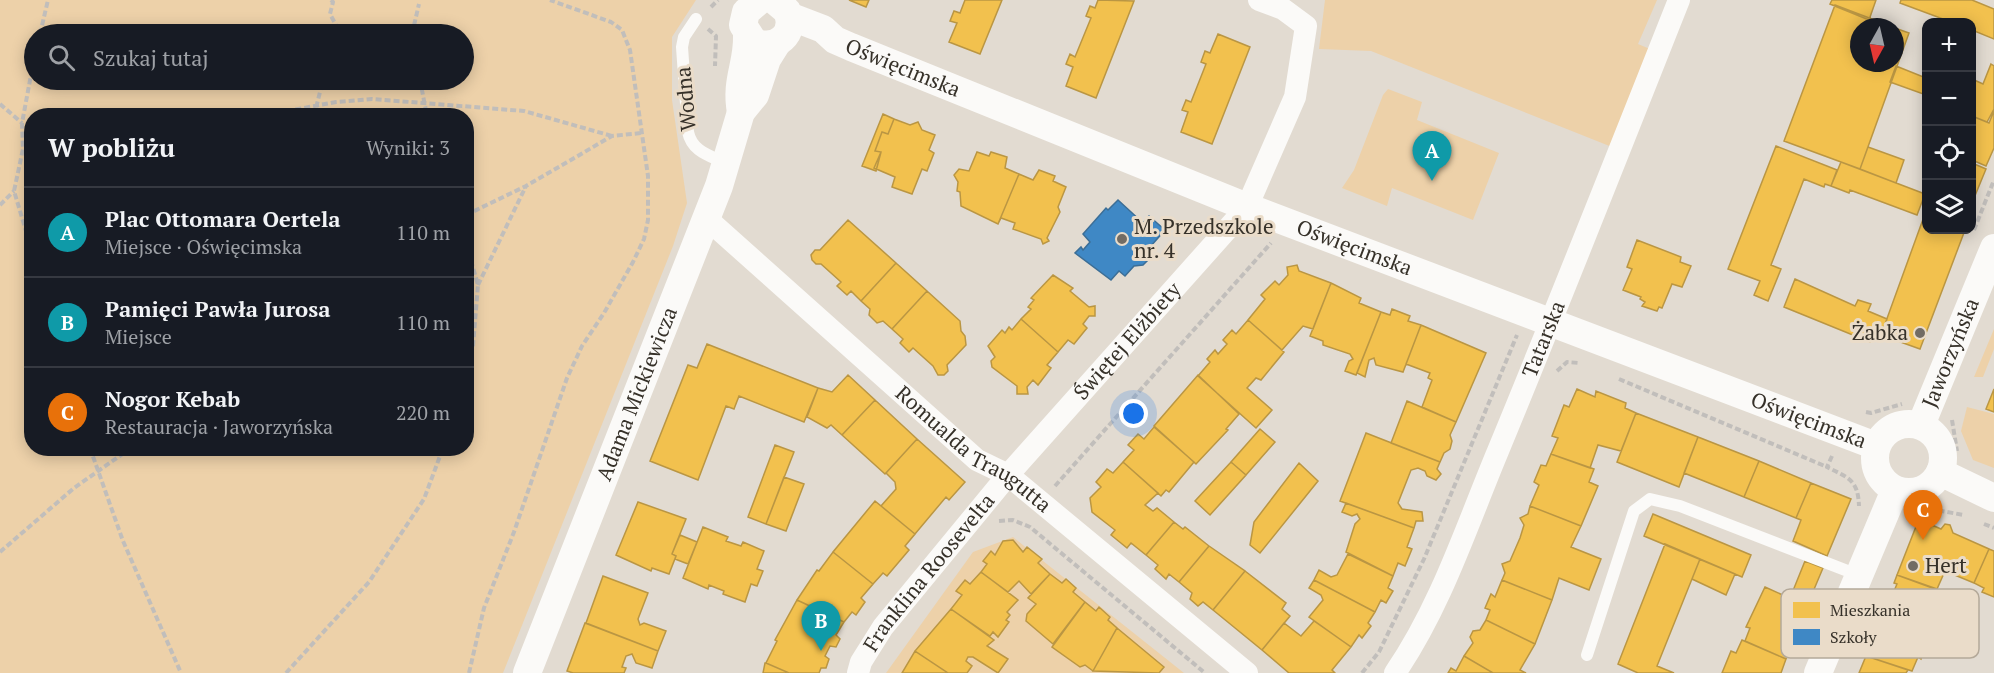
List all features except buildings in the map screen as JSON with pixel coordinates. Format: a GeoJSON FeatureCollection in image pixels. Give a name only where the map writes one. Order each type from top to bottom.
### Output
{"type":"FeatureCollection","features":[{"type":"Feature","properties":{"kind":"street","name":"Świętej Elżbiety"},"geometry":{"type":"LineString","coordinates":[[1008,475],[1247,207],[1295,97],[1306,26],[1283,9],[1259,0]]}},
{"type":"Feature","properties":{"kind":"street","name":"Tatarska"},"geometry":{"type":"LineString","coordinates":[[1395,673],[1407,657],[1441,587],[1551,323],[1679,0]]}},
{"type":"Feature","properties":{"kind":"street","name":"Oświęcimska"},"geometry":{"type":"LineString","coordinates":[[750,17],[761,45],[783,18],[823,28],[835,40],[1247,207],[1876,446]]}},
{"type":"Feature","properties":{"kind":"street","name":"Adama Mickiewicza"},"geometry":{"type":"LineString","coordinates":[[527,673],[726,163],[741,112],[738,85],[746,53],[750,17]]}},
{"type":"Feature","properties":{"kind":"street","name":"Adama Mickiewicza"},"geometry":{"type":"LineString","coordinates":[[741,112],[755,95],[766,59],[783,18]]}},
{"type":"Feature","properties":{"kind":"street","name":"Romualda Traugutta"},"geometry":{"type":"LineString","coordinates":[[706,218],[977,460],[1008,475],[1247,673]]}},
{"type":"Feature","properties":{"kind":"street","name":"Jaworzyńska"},"geometry":{"type":"LineString","coordinates":[[1921,425],[1994,248]]}},
{"type":"Feature","properties":{"kind":"street"},"geometry":{"type":"LineString","coordinates":[[1949,464],[1926,488],[1916,491],[1895,490],[1879,476],[1875,466],[1876,446],[1889,429],[1899,424],[1921,425],[1938,439],[1949,464],[1989,511]]}},
{"type":"Feature","properties":{"kind":"street","name":"Franklina Roosevelta"},"geometry":{"type":"LineString","coordinates":[[858,673],[861,662],[883,627],[1008,475]]}},
{"type":"Feature","properties":{"kind":"street"},"geometry":{"type":"LineString","coordinates":[[1852,589],[1895,490]]}},
{"type":"Feature","properties":{"kind":"street"},"geometry":{"type":"LineString","coordinates":[[1818,673],[1824,658]]}},
{"type":"Feature","properties":{"kind":"lane","name":"Wodna"},"geometry":{"type":"LineString","coordinates":[[696,19],[684,37],[682,46],[690,143],[696,149],[726,163]]}},
{"type":"Feature","properties":{"kind":"lane"},"geometry":{"type":"LineString","coordinates":[[1587,655],[1634,511],[1650,499],[1680,506],[1858,575]]}},
{"type":"Feature","properties":{"kind":"path"},"geometry":{"type":"LineString","coordinates":[[42,24],[48,0]]}},
{"type":"Feature","properties":{"kind":"path"},"geometry":{"type":"LineString","coordinates":[[331,0],[333,2],[330,14],[335,24]]}},
{"type":"Feature","properties":{"kind":"path"},"geometry":{"type":"LineString","coordinates":[[469,673],[484,608],[514,532],[567,378],[582,346],[604,313],[644,240],[650,198],[630,50],[622,30],[610,22],[550,0]]}},
{"type":"Feature","properties":{"kind":"path"},"geometry":{"type":"LineString","coordinates":[[711,7],[717,0]]}},
{"type":"Feature","properties":{"kind":"path"},"geometry":{"type":"LineString","coordinates":[[414,24],[419,4]]}},
{"type":"Feature","properties":{"kind":"path"},"geometry":{"type":"LineString","coordinates":[[703,5],[750,17]]}},
{"type":"Feature","properties":{"kind":"path"},"geometry":{"type":"LineString","coordinates":[[25,108],[28,90]]}},
{"type":"Feature","properties":{"kind":"path"},"geometry":{"type":"LineString","coordinates":[[316,108],[320,90]]}},
{"type":"Feature","properties":{"kind":"path"},"geometry":{"type":"LineString","coordinates":[[422,90],[425,108]]}},
{"type":"Feature","properties":{"kind":"path"},"geometry":{"type":"LineString","coordinates":[[316,108],[336,102],[372,99],[524,111],[612,136]]}},
{"type":"Feature","properties":{"kind":"path"},"geometry":{"type":"LineString","coordinates":[[0,104],[22,123]]}},
{"type":"Feature","properties":{"kind":"path"},"geometry":{"type":"LineString","coordinates":[[24,112],[23,149],[14,191],[24,224]]}},
{"type":"Feature","properties":{"kind":"path"},"geometry":{"type":"LineString","coordinates":[[474,210],[526,186],[612,136],[641,132]]}},
{"type":"Feature","properties":{"kind":"path"},"geometry":{"type":"LineString","coordinates":[[478,285],[526,186]]}},
{"type":"Feature","properties":{"kind":"path"},"geometry":{"type":"LineString","coordinates":[[0,205],[14,191]]}},
{"type":"Feature","properties":{"kind":"path"},"geometry":{"type":"LineString","coordinates":[[1052,490],[1273,240]]}},
{"type":"Feature","properties":{"kind":"path"},"geometry":{"type":"LineString","coordinates":[[474,271],[478,285],[474,334]]}},
{"type":"Feature","properties":{"kind":"path"},"geometry":{"type":"LineString","coordinates":[[1362,673],[1378,652],[1424,559],[1518,332],[1513,329]]}},
{"type":"Feature","properties":{"kind":"path"},"geometry":{"type":"LineString","coordinates":[[1553,381],[1558,370],[1567,362],[1581,363]]}},
{"type":"Feature","properties":{"kind":"path"},"geometry":{"type":"LineString","coordinates":[[1613,376],[1827,467]]}},
{"type":"Feature","properties":{"kind":"path"},"geometry":{"type":"LineString","coordinates":[[1949,464],[1952,421],[1956,410]]}},
{"type":"Feature","properties":{"kind":"path"},"geometry":{"type":"LineString","coordinates":[[92,456],[123,541],[181,673]]}},
{"type":"Feature","properties":{"kind":"path"},"geometry":{"type":"LineString","coordinates":[[0,552],[74,488],[120,456]]}},
{"type":"Feature","properties":{"kind":"path"},"geometry":{"type":"LineString","coordinates":[[286,673],[369,582],[424,498],[440,456]]}},
{"type":"Feature","properties":{"kind":"path"},"geometry":{"type":"LineString","coordinates":[[1909,519],[1930,509],[1961,514],[1972,519]]}},
{"type":"Feature","properties":{"kind":"path"},"geometry":{"type":"LineString","coordinates":[[1989,511],[1994,528]]}},
{"type":"Feature","properties":{"kind":"path"},"geometry":{"type":"LineString","coordinates":[[990,524],[1013,520],[1030,526],[1205,673]]}},
{"type":"Feature","properties":{"kind":"shaded area"},"geometry":{"type":"Polygon","coordinates":[[[0,0],[696,0],[672,37],[672,100],[687,203],[673,246],[503,673],[0,673],[0,0]]]}},
{"type":"Feature","properties":{"kind":"shaded area"},"geometry":{"type":"Polygon","coordinates":[[[1325,0],[1657,0],[1638,44],[1657,52],[1617,149],[1371,51],[1319,49],[1325,0]]]}},
{"type":"Feature","properties":{"kind":"shaded area"},"geometry":{"type":"Polygon","coordinates":[[[1388,89],[1422,102],[1417,120],[1499,153],[1473,220],[1392,188],[1387,206],[1342,188],[1354,170],[1383,95],[1388,89]]]}},
{"type":"Feature","properties":{"kind":"shaded area"},"geometry":{"type":"Polygon","coordinates":[[[1994,329],[1994,349],[1983,377],[1974,377],[1994,329]]]}},
{"type":"Feature","properties":{"kind":"shaded area"},"geometry":{"type":"Polygon","coordinates":[[[1967,407],[1994,414],[1994,468],[1973,460],[1961,431],[1967,407]]]}},
{"type":"Feature","properties":{"kind":"shaded area"},"geometry":{"type":"Polygon","coordinates":[[[1013,537],[1184,673],[886,673],[973,552],[1013,537]]]}},
{"type":"Feature","properties":{"kind":"place","name":"Plac Ottomara Oertela"},"geometry":{"type":"Point","coordinates":[1432,181]}},
{"type":"Feature","properties":{"kind":"place","name":"M. Przedszkole nr. 4"},"geometry":{"type":"Point","coordinates":[1122,239]}},
{"type":"Feature","properties":{"kind":"place","name":"Żabka"},"geometry":{"type":"Point","coordinates":[1920,333]}},
{"type":"Feature","properties":{"kind":"place","name":"Nogor Kebab"},"geometry":{"type":"Point","coordinates":[1923,540]}},
{"type":"Feature","properties":{"kind":"place","name":"Hert"},"geometry":{"type":"Point","coordinates":[1913,566]}},
{"type":"Feature","properties":{"kind":"place","name":"Pamięci Pawła Jurosa"},"geometry":{"type":"Point","coordinates":[821,651]}}]}
